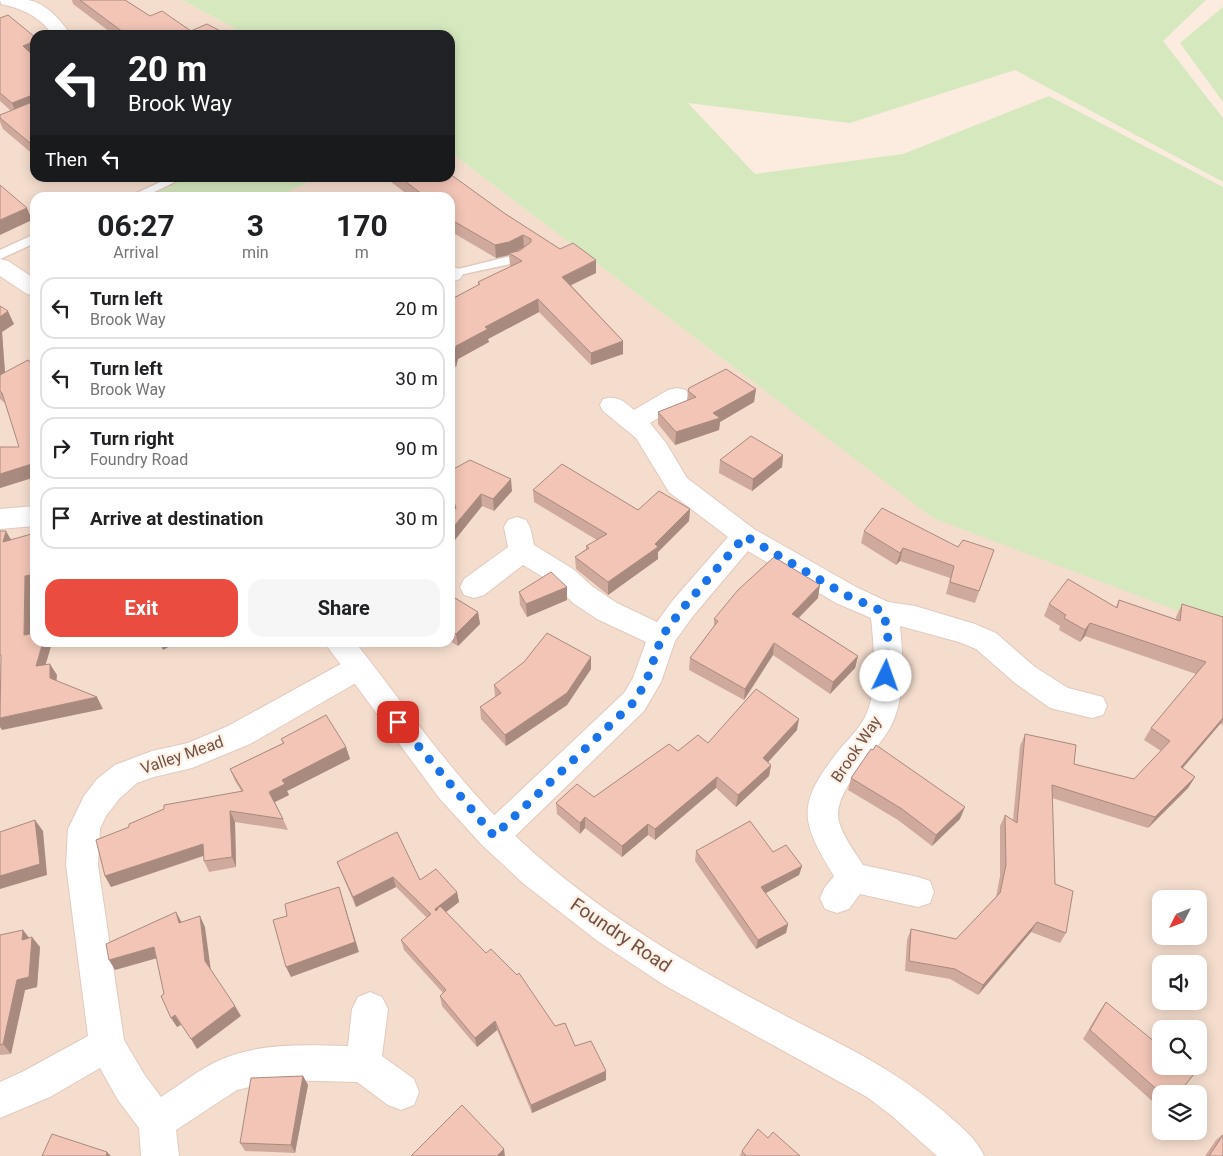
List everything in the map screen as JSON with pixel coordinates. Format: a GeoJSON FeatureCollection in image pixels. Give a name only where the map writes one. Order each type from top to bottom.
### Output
{"type":"FeatureCollection","features":[{"type":"Feature","properties":{"kind":"street"},"geometry":{"type":"LineString","coordinates":[[0,5],[6,0],[26,4],[46,14],[58,30]]}},
{"type":"Feature","properties":{"kind":"street"},"geometry":{"type":"LineString","coordinates":[[0,266],[30,286]]}},
{"type":"Feature","properties":{"kind":"street"},"geometry":{"type":"LineString","coordinates":[[633,422],[678,396]]}},
{"type":"Feature","properties":{"kind":"street"},"geometry":{"type":"LineString","coordinates":[[612,405],[649,438],[678,485],[745,536],[846,595],[884,612],[915,618],[965,632],[986,641],[1031,679],[1060,699],[1092,706]]}},
{"type":"Feature","properties":{"kind":"street"},"geometry":{"type":"LineString","coordinates":[[0,519],[30,516]]}},
{"type":"Feature","properties":{"kind":"street"},"geometry":{"type":"LineString","coordinates":[[494,836],[634,702],[646,682],[662,636],[683,608],[745,536]]}},
{"type":"Feature","properties":{"kind":"street"},"geometry":{"type":"LineString","coordinates":[[474,587],[520,539],[583,595],[624,620],[662,636]]}},
{"type":"Feature","properties":{"kind":"street","name":"Brook Way"},"geometry":{"type":"LineString","coordinates":[[884,612],[888,639],[884,701],[878,720],[868,738],[826,794],[822,812],[845,888],[918,892]]}},
{"type":"Feature","properties":{"kind":"street","name":"Foundry Road"},"geometry":{"type":"LineString","coordinates":[[342,647],[409,736],[494,836],[568,900],[613,932],[670,968],[782,1032],[866,1076],[916,1111],[965,1156]]}},
{"type":"Feature","properties":{"kind":"street","name":"Valley Mead"},"geometry":{"type":"LineString","coordinates":[[157,1121],[131,1087],[107,1044],[82,865],[84,829],[95,806],[108,789],[126,774],[152,764],[192,755],[239,735],[358,668]]}},
{"type":"Feature","properties":{"kind":"street"},"geometry":{"type":"LineString","coordinates":[[362,1064],[370,1009]]}},
{"type":"Feature","properties":{"kind":"street"},"geometry":{"type":"LineString","coordinates":[[0,1100],[37,1084],[107,1044]]}},
{"type":"Feature","properties":{"kind":"street"},"geometry":{"type":"LineString","coordinates":[[160,1156],[157,1121],[230,1074],[280,1062],[362,1064],[401,1092]]}},
{"type":"Feature","properties":{"kind":"lane"},"geometry":{"type":"LineString","coordinates":[[145,192],[168,182]]}},
{"type":"Feature","properties":{"kind":"lane"},"geometry":{"type":"LineString","coordinates":[[0,255],[30,240]]}},
{"type":"Feature","properties":{"kind":"lane"},"geometry":{"type":"LineString","coordinates":[[455,274],[514,259],[525,253]]}},
{"type":"Feature","properties":{"kind":"shaded area"},"geometry":{"type":"Polygon","coordinates":[[[0,0],[182,0],[238,30],[30,30],[30,182],[172,182],[149,192],[30,192],[30,247],[28,248],[30,249],[30,647],[455,647],[455,192],[288,192],[309,182],[455,182],[455,156],[780,402],[1223,628],[1223,1156],[0,1156],[0,0]]]}},
{"type":"Feature","properties":{"kind":"green space"},"geometry":{"type":"Polygon","coordinates":[[[182,0],[1206,0],[1163,41],[1223,118],[1223,182],[1015,70],[850,123],[688,103],[755,174],[903,154],[1049,96],[1223,187],[1223,628],[933,518],[455,156],[455,30],[238,30],[182,0]]]}},
{"type":"Feature","properties":{"kind":"green space"},"geometry":{"type":"Polygon","coordinates":[[[1223,7],[1223,102],[1180,43],[1223,7]]]}},
{"type":"Feature","properties":{"kind":"green space"},"geometry":{"type":"Polygon","coordinates":[[[172,182],[309,182],[288,192],[151,192],[172,182]]]}},
{"type":"Feature","properties":{"kind":"building"},"geometry":{"type":"Polygon","coordinates":[[[80,0],[125,0],[150,16],[162,11],[190,30],[120,30],[80,0]]]}},
{"type":"Feature","properties":{"kind":"building"},"geometry":{"type":"Polygon","coordinates":[[[8,15],[30,33],[30,43],[23,46],[30,52],[30,96],[12,103],[0,93],[0,18],[8,15]]]}},
{"type":"Feature","properties":{"kind":"building"},"geometry":{"type":"Polygon","coordinates":[[[207,24],[218,30],[193,30],[207,24]]]}},
{"type":"Feature","properties":{"kind":"building"},"geometry":{"type":"Polygon","coordinates":[[[30,103],[30,143],[0,118],[0,115],[30,103]]]}},
{"type":"Feature","properties":{"kind":"building"},"geometry":{"type":"Polygon","coordinates":[[[455,178],[504,213],[560,249],[573,243],[596,260],[562,277],[623,341],[591,353],[538,299],[485,327],[488,329],[456,346],[455,350],[455,297],[480,284],[478,282],[522,261],[509,253],[519,251],[531,242],[531,239],[523,235],[509,242],[495,245],[455,222],[455,192],[419,192],[406,182],[455,182],[455,178]]]}},
{"type":"Feature","properties":{"kind":"building"},"geometry":{"type":"Polygon","coordinates":[[[0,185],[27,208],[0,220],[0,185]]]}},
{"type":"Feature","properties":{"kind":"building"},"geometry":{"type":"Polygon","coordinates":[[[0,306],[8,311],[0,317],[0,306]]]}},
{"type":"Feature","properties":{"kind":"building"},"geometry":{"type":"Polygon","coordinates":[[[28,360],[30,362],[30,465],[0,474],[0,447],[19,447],[0,391],[0,375],[28,360]]]}},
{"type":"Feature","properties":{"kind":"building"},"geometry":{"type":"Polygon","coordinates":[[[726,369],[756,389],[713,413],[720,418],[676,432],[658,412],[696,397],[688,391],[689,388],[726,369]]]}},
{"type":"Feature","properties":{"kind":"building"},"geometry":{"type":"Polygon","coordinates":[[[751,436],[783,455],[753,479],[720,460],[751,436]]]}},
{"type":"Feature","properties":{"kind":"building"},"geometry":{"type":"Polygon","coordinates":[[[470,460],[511,479],[493,499],[481,494],[455,525],[455,468],[470,460]]]}},
{"type":"Feature","properties":{"kind":"building"},"geometry":{"type":"Polygon","coordinates":[[[562,464],[638,510],[659,491],[690,509],[655,544],[658,547],[608,582],[575,557],[589,548],[586,546],[607,534],[533,490],[562,464]]]}},
{"type":"Feature","properties":{"kind":"building"},"geometry":{"type":"Polygon","coordinates":[[[882,508],[958,547],[963,540],[994,550],[979,591],[950,582],[954,566],[903,548],[900,553],[864,531],[882,508]]]}},
{"type":"Feature","properties":{"kind":"building"},"geometry":{"type":"Polygon","coordinates":[[[0,531],[6,531],[3,542],[30,534],[30,575],[25,576],[24,635],[30,634],[30,647],[42,647],[36,666],[50,664],[50,678],[97,697],[0,718],[0,531]]]}},
{"type":"Feature","properties":{"kind":"building"},"geometry":{"type":"Polygon","coordinates":[[[774,557],[820,585],[792,614],[858,656],[833,682],[774,643],[745,689],[690,658],[718,621],[714,619],[738,590],[774,557]]]}},
{"type":"Feature","properties":{"kind":"building"},"geometry":{"type":"Polygon","coordinates":[[[551,572],[567,587],[526,604],[519,592],[551,572]]]}},
{"type":"Feature","properties":{"kind":"building"},"geometry":{"type":"Polygon","coordinates":[[[1068,579],[1117,608],[1119,600],[1180,621],[1182,604],[1223,617],[1223,718],[1181,767],[1195,777],[1155,817],[1052,785],[1055,884],[1073,891],[1066,933],[1037,922],[983,985],[955,969],[909,961],[911,929],[956,939],[1000,893],[1006,865],[1005,815],[1017,823],[1025,734],[1076,745],[1074,764],[1134,779],[1170,741],[1151,728],[1206,662],[1090,623],[1085,630],[1064,618],[1066,615],[1049,604],[1068,579]]]}},
{"type":"Feature","properties":{"kind":"building"},"geometry":{"type":"Polygon","coordinates":[[[455,598],[478,612],[455,633],[455,598]]]}},
{"type":"Feature","properties":{"kind":"building"},"geometry":{"type":"Polygon","coordinates":[[[547,633],[591,657],[567,693],[505,735],[480,707],[501,693],[494,685],[524,662],[547,633]]]}},
{"type":"Feature","properties":{"kind":"building"},"geometry":{"type":"Polygon","coordinates":[[[756,689],[799,719],[763,758],[771,765],[738,795],[717,777],[655,829],[648,824],[622,846],[585,817],[580,823],[556,803],[577,784],[594,797],[669,744],[678,751],[698,735],[708,743],[756,689]]]}},
{"type":"Feature","properties":{"kind":"building"},"geometry":{"type":"Polygon","coordinates":[[[326,715],[346,747],[282,780],[285,784],[269,792],[283,819],[230,811],[232,857],[204,861],[203,844],[105,876],[96,840],[129,827],[129,824],[164,809],[164,805],[243,791],[230,769],[284,743],[281,739],[326,715]]]}},
{"type":"Feature","properties":{"kind":"building"},"geometry":{"type":"Polygon","coordinates":[[[876,745],[965,807],[936,835],[902,809],[851,778],[871,749],[873,750],[876,745]]]}},
{"type":"Feature","properties":{"kind":"building"},"geometry":{"type":"Polygon","coordinates":[[[35,820],[40,864],[0,876],[0,832],[35,820]]]}},
{"type":"Feature","properties":{"kind":"building"},"geometry":{"type":"Polygon","coordinates":[[[750,821],[773,852],[786,845],[802,866],[761,887],[788,924],[758,940],[696,851],[750,821]]]}},
{"type":"Feature","properties":{"kind":"building"},"geometry":{"type":"Polygon","coordinates":[[[397,832],[420,880],[436,869],[457,892],[435,909],[436,911],[440,906],[486,953],[491,949],[517,975],[519,973],[555,1026],[565,1023],[575,1046],[591,1041],[606,1071],[531,1105],[495,1021],[475,1038],[440,996],[446,990],[401,940],[431,914],[393,877],[353,897],[337,862],[397,832]]]}},
{"type":"Feature","properties":{"kind":"building"},"geometry":{"type":"Polygon","coordinates":[[[339,887],[355,942],[286,967],[273,920],[287,916],[285,904],[339,887]]]}},
{"type":"Feature","properties":{"kind":"building"},"geometry":{"type":"Polygon","coordinates":[[[176,912],[179,923],[200,916],[205,961],[235,1006],[191,1039],[175,1015],[171,1018],[161,996],[164,994],[154,947],[109,960],[106,944],[176,912]]]}},
{"type":"Feature","properties":{"kind":"building"},"geometry":{"type":"Polygon","coordinates":[[[23,930],[22,940],[32,937],[29,977],[17,980],[3,1044],[0,1045],[0,935],[23,930]]]}},
{"type":"Feature","properties":{"kind":"building"},"geometry":{"type":"Polygon","coordinates":[[[1106,1002],[1152,1040],[1152,1075],[1193,1075],[1185,1085],[1152,1085],[1090,1030],[1106,1002]]]}},
{"type":"Feature","properties":{"kind":"building"},"geometry":{"type":"Polygon","coordinates":[[[303,1076],[291,1145],[240,1143],[251,1078],[303,1076]]]}},
{"type":"Feature","properties":{"kind":"building"},"geometry":{"type":"Polygon","coordinates":[[[462,1105],[504,1149],[497,1156],[411,1156],[462,1105]]]}},
{"type":"Feature","properties":{"kind":"building"},"geometry":{"type":"Polygon","coordinates":[[[758,1129],[768,1138],[773,1132],[800,1156],[746,1156],[742,1151],[758,1129]]]}},
{"type":"Feature","properties":{"kind":"building"},"geometry":{"type":"Polygon","coordinates":[[[52,1134],[107,1152],[106,1156],[42,1156],[52,1134]]]}},
{"type":"Feature","properties":{"kind":"building"},"geometry":{"type":"Polygon","coordinates":[[[1223,1135],[1223,1156],[1209,1156],[1223,1135]]]}},
{"type":"Feature","properties":{"kind":"route"},"geometry":{"type":"LineString","coordinates":[[398,722],[494,836],[634,702],[646,682],[662,636],[683,608],[745,536],[846,595],[884,612],[888,639],[886,676]]}}]}
